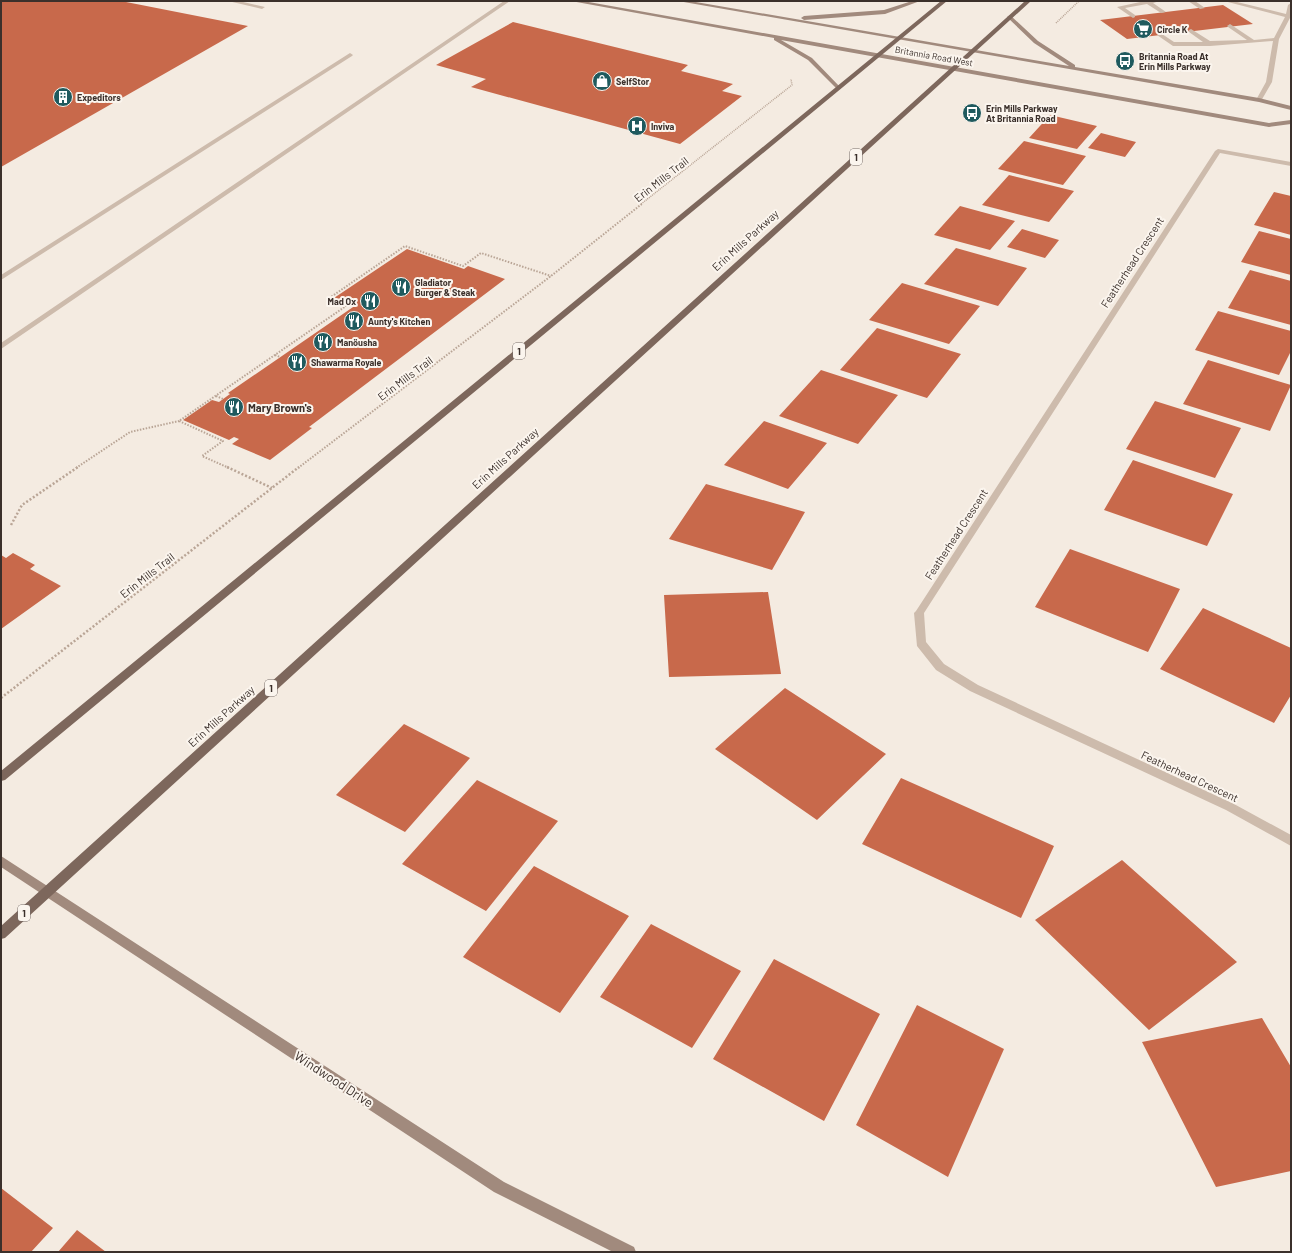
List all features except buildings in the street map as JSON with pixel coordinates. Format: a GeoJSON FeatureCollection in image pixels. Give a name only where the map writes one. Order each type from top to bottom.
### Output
{"type":"FeatureCollection","features":[{"type":"Feature","properties":{"kind":"main road","name":"Britannia Road West"},"geometry":{"type":"LineString","coordinates":[[574,1],[1269,125],[1291,122]]}},
{"type":"Feature","properties":{"kind":"main road","name":"Britannia Road West"},"geometry":{"type":"LineString","coordinates":[[681,1],[1260,100],[1291,108]]}},
{"type":"Feature","properties":{"kind":"main road"},"geometry":{"type":"LineString","coordinates":[[786,19],[885,12],[917,1]]}},
{"type":"Feature","properties":{"kind":"main road","name":"1"},"geometry":{"type":"LineString","coordinates":[[1,777],[944,1]]}},
{"type":"Feature","properties":{"kind":"main road","name":"Erin Mills Parkway"},"geometry":{"type":"LineString","coordinates":[[1,934],[1028,1]]}},
{"type":"Feature","properties":{"kind":"main road"},"geometry":{"type":"LineString","coordinates":[[1010,17],[1036,42],[1077,68]]}},
{"type":"Feature","properties":{"kind":"main road"},"geometry":{"type":"LineString","coordinates":[[771,36],[810,59],[838,88]]}},
{"type":"Feature","properties":{"kind":"main road","name":"Windwood Drive"},"geometry":{"type":"LineString","coordinates":[[1,861],[499,1187],[629,1252]]}},
{"type":"Feature","properties":{"kind":"street"},"geometry":{"type":"LineString","coordinates":[[231,1],[262,7]]}},
{"type":"Feature","properties":{"kind":"street"},"geometry":{"type":"LineString","coordinates":[[1,347],[507,1]]}},
{"type":"Feature","properties":{"kind":"street"},"geometry":{"type":"LineString","coordinates":[[1133,16],[1120,7],[1157,1]]}},
{"type":"Feature","properties":{"kind":"street"},"geometry":{"type":"LineString","coordinates":[[1191,1],[1202,8]]}},
{"type":"Feature","properties":{"kind":"street"},"geometry":{"type":"LineString","coordinates":[[1227,1],[1288,16]]}},
{"type":"Feature","properties":{"kind":"street"},"geometry":{"type":"LineString","coordinates":[[1147,2],[1163,12]]}},
{"type":"Feature","properties":{"kind":"street"},"geometry":{"type":"LineString","coordinates":[[1260,100],[1269,82],[1276,39],[1288,16],[1291,5]]}},
{"type":"Feature","properties":{"kind":"street"},"geometry":{"type":"LineString","coordinates":[[1230,26],[1253,42]]}},
{"type":"Feature","properties":{"kind":"street"},"geometry":{"type":"LineString","coordinates":[[1192,31],[1210,44]]}},
{"type":"Feature","properties":{"kind":"street"},"geometry":{"type":"LineString","coordinates":[[1160,35],[1173,44],[1253,42],[1276,39]]}},
{"type":"Feature","properties":{"kind":"street"},"geometry":{"type":"LineString","coordinates":[[1,278],[350,55]]}},
{"type":"Feature","properties":{"kind":"street","name":"Featherhead Crescent"},"geometry":{"type":"LineString","coordinates":[[1291,164],[1218,151],[919,613],[921,643],[940,667],[974,688],[1230,807],[1291,841]]}},
{"type":"Feature","properties":{"kind":"path","name":"Erin Mills Trail"},"geometry":{"type":"LineString","coordinates":[[1,698],[272,488],[551,276],[792,85],[791,77]]}},
{"type":"Feature","properties":{"kind":"path"},"geometry":{"type":"LineString","coordinates":[[10,525],[22,505],[130,432],[179,421],[346,306],[328,299],[405,246],[464,266],[481,253],[551,276]]}},
{"type":"Feature","properties":{"kind":"path"},"geometry":{"type":"LineString","coordinates":[[335,313],[341,315]]}},
{"type":"Feature","properties":{"kind":"path"},"geometry":{"type":"LineString","coordinates":[[274,355],[280,357]]}},
{"type":"Feature","properties":{"kind":"path"},"geometry":{"type":"LineString","coordinates":[[215,396],[223,399]]}},
{"type":"Feature","properties":{"kind":"path"},"geometry":{"type":"LineString","coordinates":[[179,421],[224,441],[202,456],[272,488]]}},
{"type":"Feature","properties":{"kind":"place","name":"Circle K"},"geometry":{"type":"Point","coordinates":[1143,29]}},
{"type":"Feature","properties":{"kind":"place","name":"Britannia Road At Erin Mills Parkway"},"geometry":{"type":"Point","coordinates":[1125,61]}},
{"type":"Feature","properties":{"kind":"place","name":"SelfStor"},"geometry":{"type":"Point","coordinates":[602,81]}},
{"type":"Feature","properties":{"kind":"place","name":"Expeditors"},"geometry":{"type":"Point","coordinates":[63,97]}},
{"type":"Feature","properties":{"kind":"place","name":"Erin Mills Parkway At Britannia Road"},"geometry":{"type":"Point","coordinates":[972,113]}},
{"type":"Feature","properties":{"kind":"place","name":"Inviva"},"geometry":{"type":"Point","coordinates":[637,126]}},
{"type":"Feature","properties":{"kind":"place","name":"Gladiator Burger & Steak"},"geometry":{"type":"Point","coordinates":[401,287]}},
{"type":"Feature","properties":{"kind":"place","name":"Mad Ox"},"geometry":{"type":"Point","coordinates":[370,301]}},
{"type":"Feature","properties":{"kind":"place","name":"Aunty's Kitchen"},"geometry":{"type":"Point","coordinates":[354,321]}},
{"type":"Feature","properties":{"kind":"place","name":"Manöusha"},"geometry":{"type":"Point","coordinates":[323,342]}},
{"type":"Feature","properties":{"kind":"place","name":"Shawarma Royale"},"geometry":{"type":"Point","coordinates":[297,362]}},
{"type":"Feature","properties":{"kind":"place","name":"Mary Brown's"},"geometry":{"type":"Point","coordinates":[234,407]}}]}
